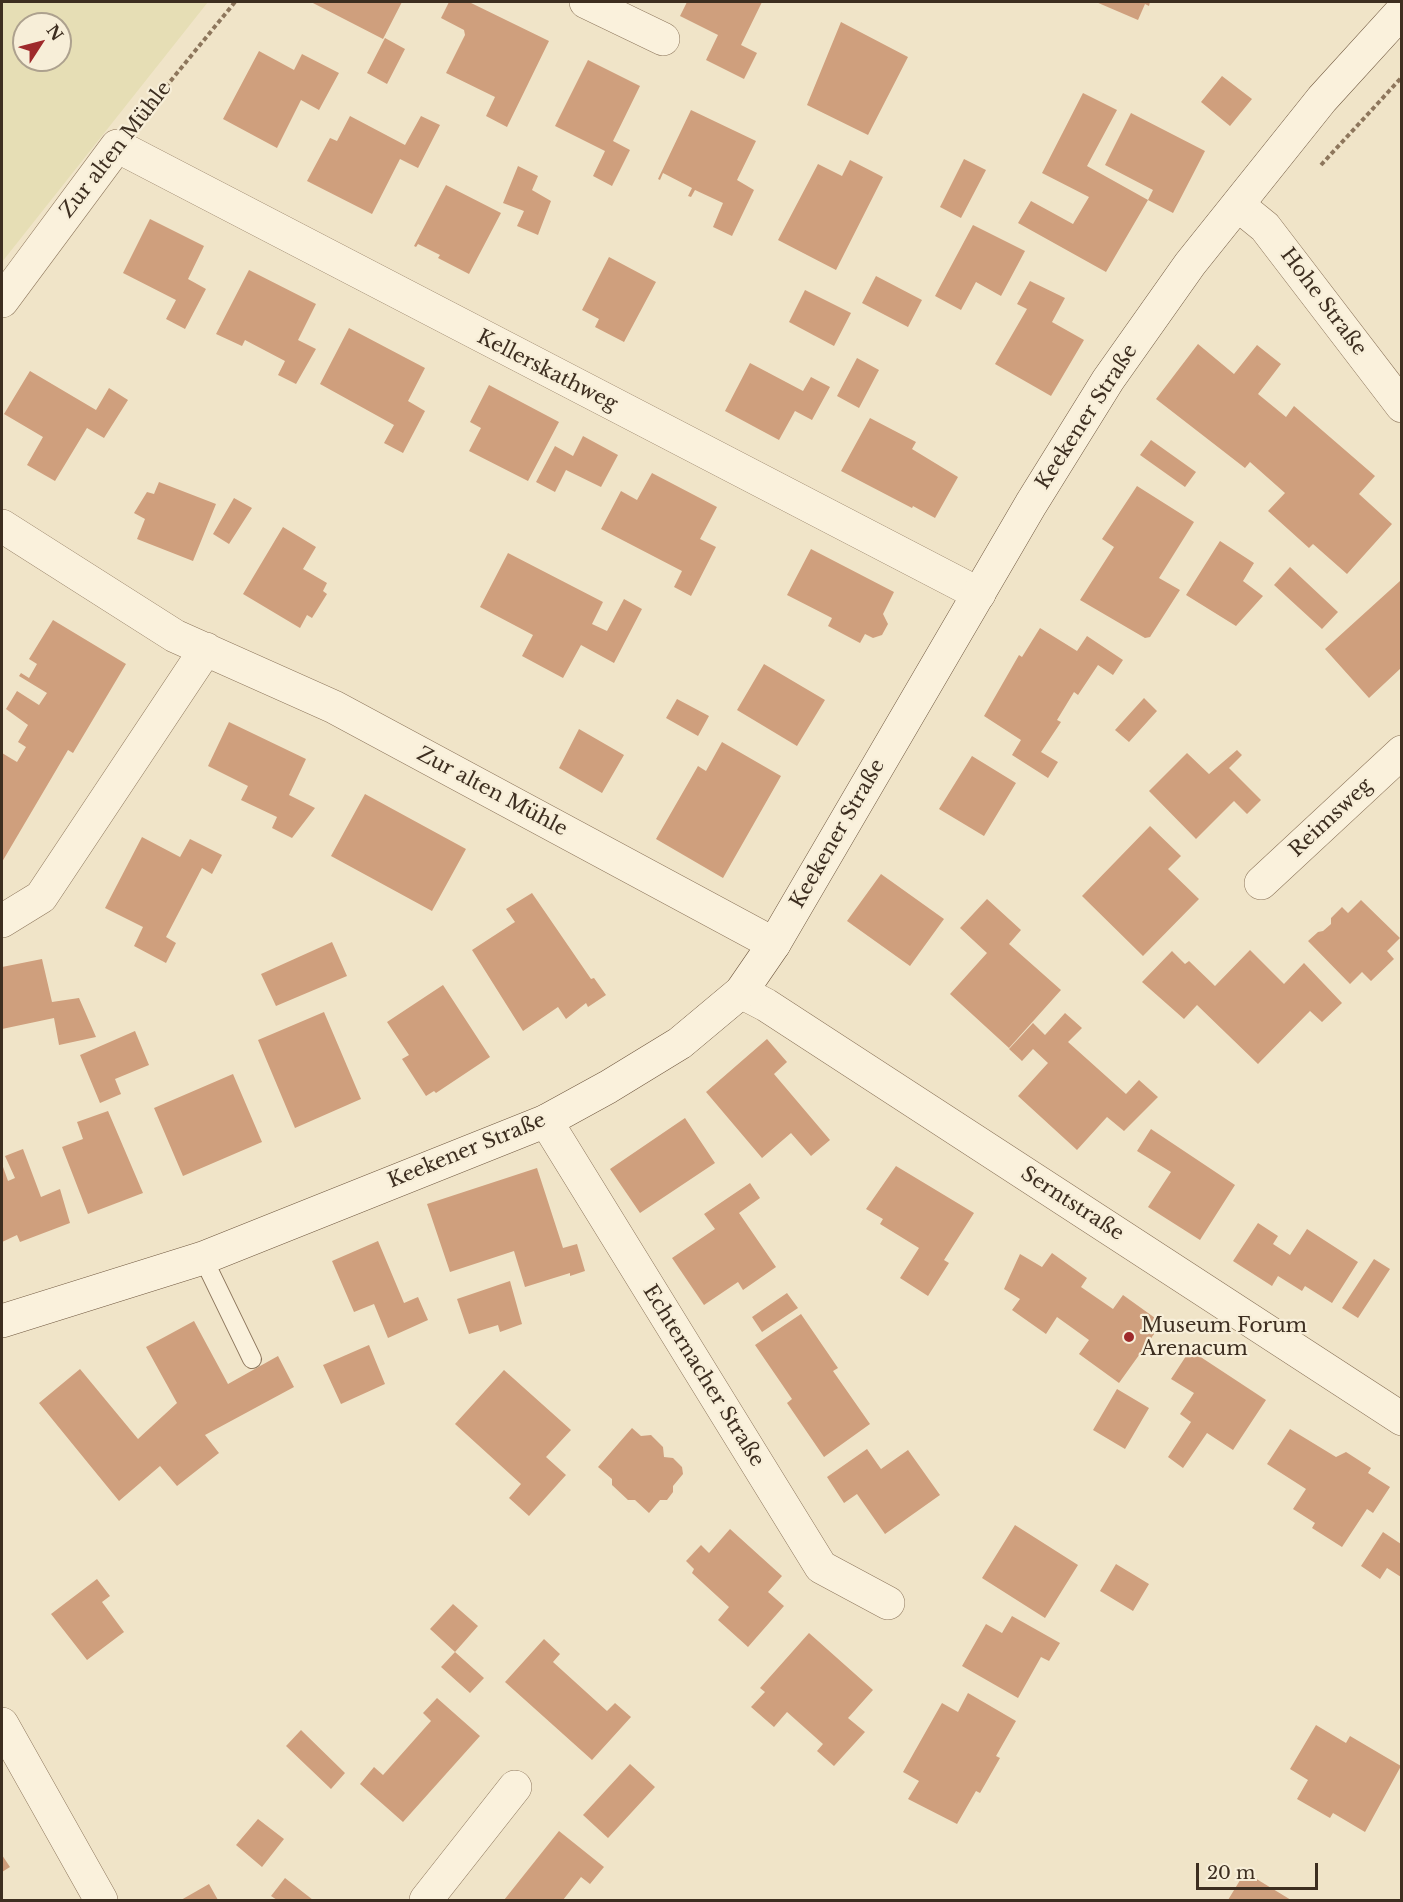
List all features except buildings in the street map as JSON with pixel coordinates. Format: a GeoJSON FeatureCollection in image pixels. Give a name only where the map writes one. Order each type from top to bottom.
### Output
{"type":"FeatureCollection","features":[{"type":"Feature","properties":{"kind":"street"},"geometry":{"type":"LineString","coordinates":[[586,2],[663,39]]}},
{"type":"Feature","properties":{"kind":"street","name":"Keekener Straße"},"geometry":{"type":"LineString","coordinates":[[2,1321],[203,1258],[546,1121],[608,1088],[680,1043],[741,992],[774,944],[979,594],[1108,380],[1190,264],[1322,99],[1401,11]]}},
{"type":"Feature","properties":{"kind":"street","name":"Zur alten Mühle"},"geometry":{"type":"LineString","coordinates":[[2,301],[117,146]]}},
{"type":"Feature","properties":{"kind":"street","name":"Kellerskathweg"},"geometry":{"type":"LineString","coordinates":[[117,146],[979,594]]}},
{"type":"Feature","properties":{"kind":"street","name":"Hohe Straße"},"geometry":{"type":"LineString","coordinates":[[1238,205],[1265,227],[1401,406]]}},
{"type":"Feature","properties":{"kind":"street","name":"Zur alten Mühle"},"geometry":{"type":"LineString","coordinates":[[2,526],[175,636],[334,707],[774,944]]}},
{"type":"Feature","properties":{"kind":"street"},"geometry":{"type":"LineString","coordinates":[[2,921],[40,897],[206,650]]}},
{"type":"Feature","properties":{"kind":"street","name":"Reimsweg"},"geometry":{"type":"LineString","coordinates":[[1260,883],[1401,752]]}},
{"type":"Feature","properties":{"kind":"street","name":"Serntstraße"},"geometry":{"type":"LineString","coordinates":[[741,992],[766,1005],[1401,1419]]}},
{"type":"Feature","properties":{"kind":"street","name":"Echternacher Straße"},"geometry":{"type":"LineString","coordinates":[[546,1121],[821,1567],[888,1603]]}},
{"type":"Feature","properties":{"kind":"street"},"geometry":{"type":"LineString","coordinates":[[2,1724],[100,1900]]}},
{"type":"Feature","properties":{"kind":"street"},"geometry":{"type":"LineString","coordinates":[[426,1900],[516,1786]]}},
{"type":"Feature","properties":{"kind":"lane"},"geometry":{"type":"LineString","coordinates":[[203,1258],[252,1359]]}},
{"type":"Feature","properties":{"kind":"path","name":"Zur alten Mühle"},"geometry":{"type":"LineString","coordinates":[[117,146],[235,2]]}},
{"type":"Feature","properties":{"kind":"path"},"geometry":{"type":"LineString","coordinates":[[1313,174],[1401,77]]}},
{"type":"Feature","properties":{"kind":"shaded area"},"geometry":{"type":"Polygon","coordinates":[[[2,2],[208,2],[2,262],[2,2]]]}},
{"type":"Feature","properties":{"kind":"place","name":"Museum Forum Arenacum"},"geometry":{"type":"Point","coordinates":[1129,1337]}}]}
